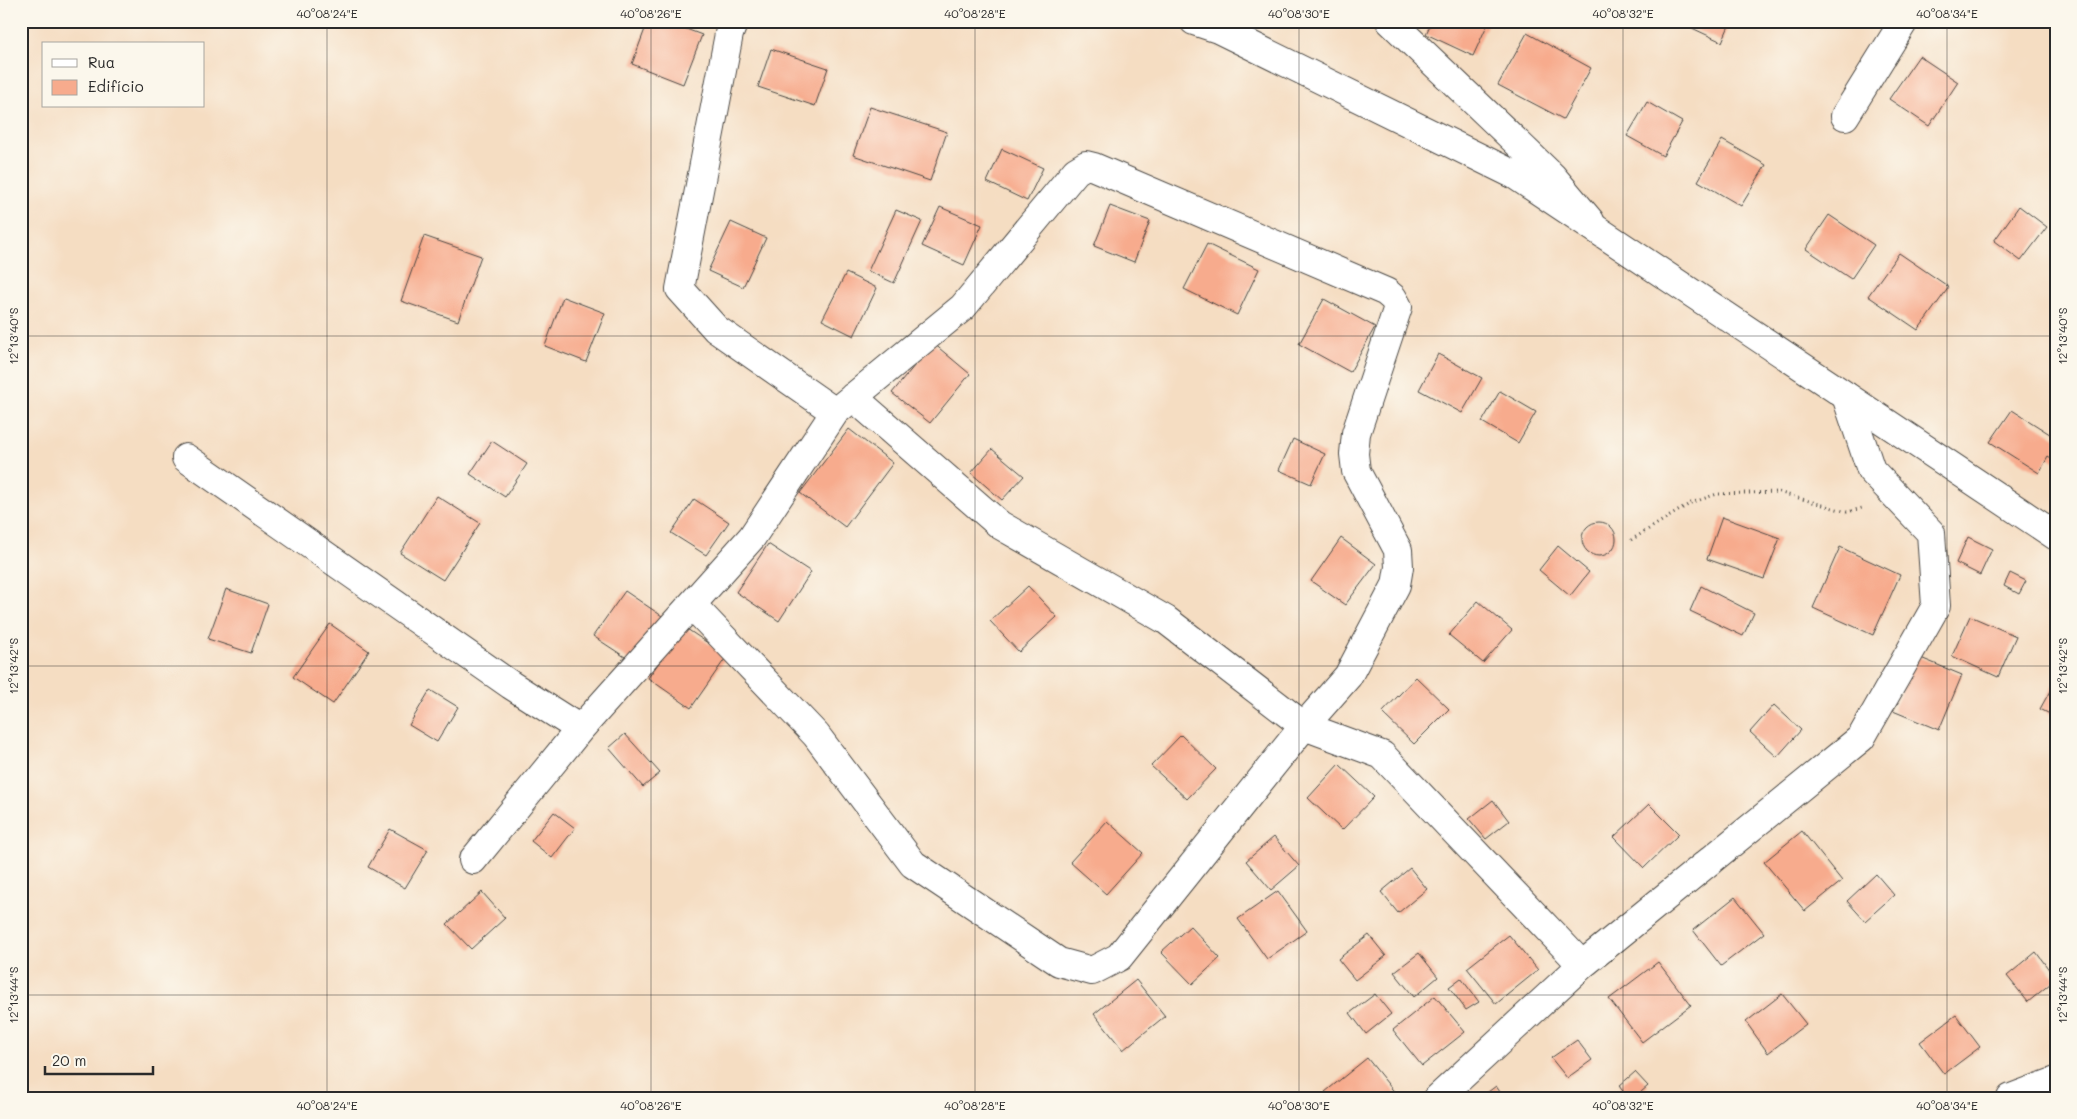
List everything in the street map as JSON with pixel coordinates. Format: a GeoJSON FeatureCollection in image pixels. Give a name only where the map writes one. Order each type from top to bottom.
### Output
{"type":"FeatureCollection","features":[{"type":"Feature","properties":{"kind":"street"},"geometry":{"type":"LineString","coordinates":[[734,21],[728,34],[680,289],[716,329],[844,404],[1000,525],[1166,620],[1304,726],[1382,755],[1582,965]]}},
{"type":"Feature","properties":{"kind":"street"},"geometry":{"type":"LineString","coordinates":[[1194,21],[1218,29],[1515,175],[2056,536]]}},
{"type":"Feature","properties":{"kind":"street"},"geometry":{"type":"LineString","coordinates":[[1390,21],[1552,176],[1597,230]]}},
{"type":"Feature","properties":{"kind":"street"},"geometry":{"type":"LineString","coordinates":[[1846,116],[1904,21]]}},
{"type":"Feature","properties":{"kind":"street"},"geometry":{"type":"LineString","coordinates":[[473,860],[580,729],[752,537],[844,404],[963,307],[1076,171],[1086,166],[1094,167],[1386,292],[1393,298],[1398,307],[1356,434],[1354,454],[1356,471],[1398,550],[1399,567],[1396,585],[1348,676],[1304,726],[1119,957],[1092,971],[1059,962],[913,864],[816,735],[692,606]]}},
{"type":"Feature","properties":{"kind":"street"},"geometry":{"type":"LineString","coordinates":[[1438,1098],[1582,965],[1861,738],[1936,606],[1931,532],[1870,470],[1846,396]]}},
{"type":"Feature","properties":{"kind":"street"},"geometry":{"type":"LineString","coordinates":[[186,458],[511,685],[580,729]]}},
{"type":"Feature","properties":{"kind":"street"},"geometry":{"type":"LineString","coordinates":[[2011,1098],[2056,1081]]}},
{"type":"Feature","properties":{"kind":"path"},"geometry":{"type":"LineString","coordinates":[[1631,540],[1691,504],[1717,494],[1778,492],[1847,512],[1860,510],[1888,488]]}},
{"type":"Feature","properties":{"kind":"building"},"geometry":{"type":"Polygon","coordinates":[[[648,21],[665,21],[702,35],[683,84],[632,64],[648,21]]]}},
{"type":"Feature","properties":{"kind":"building"},"geometry":{"type":"Polygon","coordinates":[[[1432,21],[1489,21],[1473,56],[1426,34],[1432,21]]]}},
{"type":"Feature","properties":{"kind":"building"},"geometry":{"type":"Polygon","coordinates":[[[1677,21],[1731,21],[1722,42],[1677,21]]]}},
{"type":"Feature","properties":{"kind":"building"},"geometry":{"type":"Polygon","coordinates":[[[1527,33],[1591,68],[1563,119],[1498,85],[1527,33]]]}},
{"type":"Feature","properties":{"kind":"building"},"geometry":{"type":"Polygon","coordinates":[[[771,49],[828,68],[815,106],[758,87],[771,49]]]}},
{"type":"Feature","properties":{"kind":"building"},"geometry":{"type":"Polygon","coordinates":[[[1919,56],[1958,82],[1929,126],[1889,99],[1919,56]]]}},
{"type":"Feature","properties":{"kind":"building"},"geometry":{"type":"Polygon","coordinates":[[[1647,102],[1682,122],[1663,156],[1627,136],[1647,102]]]}},
{"type":"Feature","properties":{"kind":"building"},"geometry":{"type":"Polygon","coordinates":[[[870,107],[947,132],[930,181],[853,155],[870,107]]]}},
{"type":"Feature","properties":{"kind":"building"},"geometry":{"type":"Polygon","coordinates":[[[1722,140],[1766,165],[1741,206],[1698,181],[1722,140]]]}},
{"type":"Feature","properties":{"kind":"building"},"geometry":{"type":"Polygon","coordinates":[[[1002,149],[1043,168],[1027,201],[987,182],[1002,149]]]}},
{"type":"Feature","properties":{"kind":"building"},"geometry":{"type":"Polygon","coordinates":[[[1110,206],[1150,221],[1134,262],[1094,246],[1110,206]]]}},
{"type":"Feature","properties":{"kind":"building"},"geometry":{"type":"Polygon","coordinates":[[[2019,206],[2047,227],[2021,261],[1994,241],[2019,206]]]}},
{"type":"Feature","properties":{"kind":"building"},"geometry":{"type":"Polygon","coordinates":[[[940,207],[982,225],[964,265],[922,246],[940,207]]]}},
{"type":"Feature","properties":{"kind":"building"},"geometry":{"type":"Polygon","coordinates":[[[896,210],[922,221],[894,283],[868,271],[896,210]]]}},
{"type":"Feature","properties":{"kind":"building"},"geometry":{"type":"Polygon","coordinates":[[[1829,215],[1874,245],[1851,279],[1806,249],[1829,215]]]}},
{"type":"Feature","properties":{"kind":"building"},"geometry":{"type":"Polygon","coordinates":[[[731,222],[766,238],[743,287],[708,271],[731,222]]]}},
{"type":"Feature","properties":{"kind":"building"},"geometry":{"type":"Polygon","coordinates":[[[424,236],[481,256],[458,321],[401,301],[424,236]]]}},
{"type":"Feature","properties":{"kind":"building"},"geometry":{"type":"Polygon","coordinates":[[[1207,244],[1259,269],[1237,315],[1184,289],[1207,244]]]}},
{"type":"Feature","properties":{"kind":"building"},"geometry":{"type":"Polygon","coordinates":[[[1899,253],[1949,287],[1918,330],[1868,296],[1899,253]]]}},
{"type":"Feature","properties":{"kind":"building"},"geometry":{"type":"Polygon","coordinates":[[[846,273],[877,288],[854,336],[822,320],[846,273]]]}},
{"type":"Feature","properties":{"kind":"building"},"geometry":{"type":"Polygon","coordinates":[[[563,297],[605,313],[586,362],[545,346],[563,297]]]}},
{"type":"Feature","properties":{"kind":"building"},"geometry":{"type":"Polygon","coordinates":[[[1324,299],[1375,327],[1350,372],[1299,344],[1324,299]]]}},
{"type":"Feature","properties":{"kind":"building"},"geometry":{"type":"Polygon","coordinates":[[[933,343],[970,374],[930,423],[892,393],[933,343]]]}},
{"type":"Feature","properties":{"kind":"building"},"geometry":{"type":"Polygon","coordinates":[[[1438,354],[1482,378],[1462,413],[1419,390],[1438,354]]]}},
{"type":"Feature","properties":{"kind":"building"},"geometry":{"type":"Polygon","coordinates":[[[1500,391],[1536,412],[1518,443],[1482,422],[1500,391]]]}},
{"type":"Feature","properties":{"kind":"building"},"geometry":{"type":"Polygon","coordinates":[[[2012,410],[2056,438],[2056,462],[2048,457],[2039,473],[1990,442],[2012,410]]]}},
{"type":"Feature","properties":{"kind":"building"},"geometry":{"type":"Polygon","coordinates":[[[849,429],[893,463],[845,527],[800,493],[849,429]]]}},
{"type":"Feature","properties":{"kind":"building"},"geometry":{"type":"Polygon","coordinates":[[[1293,439],[1325,454],[1311,484],[1279,470],[1293,439]]]}},
{"type":"Feature","properties":{"kind":"building"},"geometry":{"type":"Polygon","coordinates":[[[492,441],[527,464],[505,497],[470,474],[492,441]]]}},
{"type":"Feature","properties":{"kind":"building"},"geometry":{"type":"Polygon","coordinates":[[[992,449],[1024,476],[1002,500],[971,473],[992,449]]]}},
{"type":"Feature","properties":{"kind":"building"},"geometry":{"type":"Polygon","coordinates":[[[437,496],[480,523],[443,580],[400,553],[437,496]]]}},
{"type":"Feature","properties":{"kind":"building"},"geometry":{"type":"Polygon","coordinates":[[[694,499],[729,522],[706,555],[671,533],[694,499]]]}},
{"type":"Feature","properties":{"kind":"building"},"geometry":{"type":"Polygon","coordinates":[[[1722,517],[1780,538],[1764,579],[1707,559],[1722,517]]]}},
{"type":"Feature","properties":{"kind":"building"},"geometry":{"type":"Polygon","coordinates":[[[1599,522],[1606,523],[1611,527],[1615,532],[1615,546],[1611,551],[1606,555],[1599,556],[1592,555],[1587,551],[1583,546],[1582,539],[1583,532],[1587,527],[1592,523],[1599,522]]]}},
{"type":"Feature","properties":{"kind":"building"},"geometry":{"type":"Polygon","coordinates":[[[1968,537],[1992,549],[1980,575],[1956,563],[1968,537]]]}},
{"type":"Feature","properties":{"kind":"building"},"geometry":{"type":"Polygon","coordinates":[[[1341,538],[1376,564],[1345,605],[1311,581],[1341,538]]]}},
{"type":"Feature","properties":{"kind":"building"},"geometry":{"type":"Polygon","coordinates":[[[768,544],[811,572],[779,621],[736,592],[768,544]]]}},
{"type":"Feature","properties":{"kind":"building"},"geometry":{"type":"Polygon","coordinates":[[[1558,546],[1589,572],[1570,596],[1539,570],[1558,546]]]}},
{"type":"Feature","properties":{"kind":"building"},"geometry":{"type":"Polygon","coordinates":[[[1840,547],[1900,575],[1873,635],[1813,608],[1840,547]]]}},
{"type":"Feature","properties":{"kind":"building"},"geometry":{"type":"Polygon","coordinates":[[[2010,573],[2026,581],[2019,594],[2004,586],[2010,573]]]}},
{"type":"Feature","properties":{"kind":"building"},"geometry":{"type":"Polygon","coordinates":[[[1028,586],[1057,617],[1019,652],[990,621],[1028,586]]]}},
{"type":"Feature","properties":{"kind":"building"},"geometry":{"type":"Polygon","coordinates":[[[1701,586],[1754,613],[1743,636],[1690,611],[1701,586]]]}},
{"type":"Feature","properties":{"kind":"building"},"geometry":{"type":"Polygon","coordinates":[[[226,589],[268,604],[251,653],[208,639],[226,589]]]}},
{"type":"Feature","properties":{"kind":"building"},"geometry":{"type":"Polygon","coordinates":[[[625,591],[662,616],[631,661],[593,636],[625,591]]]}},
{"type":"Feature","properties":{"kind":"building"},"geometry":{"type":"Polygon","coordinates":[[[1478,601],[1512,630],[1483,663],[1449,635],[1478,601]]]}},
{"type":"Feature","properties":{"kind":"building"},"geometry":{"type":"Polygon","coordinates":[[[1970,616],[2016,636],[1998,677],[1952,656],[1970,616]]]}},
{"type":"Feature","properties":{"kind":"building"},"geometry":{"type":"Polygon","coordinates":[[[330,624],[369,651],[333,704],[293,677],[330,624]]]}},
{"type":"Feature","properties":{"kind":"building"},"geometry":{"type":"Polygon","coordinates":[[[684,627],[727,656],[691,708],[648,678],[684,627]]]}},
{"type":"Feature","properties":{"kind":"building"},"geometry":{"type":"Polygon","coordinates":[[[1916,656],[1962,675],[1939,730],[1893,711],[1916,656]]]}},
{"type":"Feature","properties":{"kind":"building"},"geometry":{"type":"Polygon","coordinates":[[[1416,677],[1449,709],[1414,744],[1382,713],[1416,677]]]}},
{"type":"Feature","properties":{"kind":"building"},"geometry":{"type":"Polygon","coordinates":[[[2056,680],[2056,717],[2040,709],[2056,680]]]}},
{"type":"Feature","properties":{"kind":"building"},"geometry":{"type":"Polygon","coordinates":[[[430,690],[458,707],[437,742],[409,725],[430,690]]]}},
{"type":"Feature","properties":{"kind":"building"},"geometry":{"type":"Polygon","coordinates":[[[1774,705],[1801,730],[1777,757],[1750,732],[1774,705]]]}},
{"type":"Feature","properties":{"kind":"building"},"geometry":{"type":"Polygon","coordinates":[[[625,734],[660,773],[643,787],[609,748],[625,734]]]}},
{"type":"Feature","properties":{"kind":"building"},"geometry":{"type":"Polygon","coordinates":[[[1181,735],[1216,769],[1187,799],[1151,766],[1181,735]]]}},
{"type":"Feature","properties":{"kind":"building"},"geometry":{"type":"Polygon","coordinates":[[[1339,764],[1374,797],[1342,830],[1308,798],[1339,764]]]}},
{"type":"Feature","properties":{"kind":"building"},"geometry":{"type":"Polygon","coordinates":[[[1493,800],[1509,821],[1486,839],[1469,819],[1493,800]]]}},
{"type":"Feature","properties":{"kind":"building"},"geometry":{"type":"Polygon","coordinates":[[[1649,804],[1679,834],[1644,868],[1614,837],[1649,804]]]}},
{"type":"Feature","properties":{"kind":"building"},"geometry":{"type":"Polygon","coordinates":[[[554,812],[575,828],[552,858],[531,841],[554,812]]]}},
{"type":"Feature","properties":{"kind":"building"},"geometry":{"type":"Polygon","coordinates":[[[1107,821],[1143,853],[1106,894],[1070,862],[1107,821]]]}},
{"type":"Feature","properties":{"kind":"building"},"geometry":{"type":"Polygon","coordinates":[[[390,829],[428,850],[405,888],[368,867],[390,829]]]}},
{"type":"Feature","properties":{"kind":"building"},"geometry":{"type":"Polygon","coordinates":[[[1802,831],[1842,881],[1805,911],[1764,862],[1802,831]]]}},
{"type":"Feature","properties":{"kind":"building"},"geometry":{"type":"Polygon","coordinates":[[[1274,837],[1299,866],[1271,890],[1246,861],[1274,837]]]}},
{"type":"Feature","properties":{"kind":"building"},"geometry":{"type":"Polygon","coordinates":[[[1410,868],[1427,889],[1398,913],[1381,892],[1410,868]]]}},
{"type":"Feature","properties":{"kind":"building"},"geometry":{"type":"Polygon","coordinates":[[[1876,874],[1894,895],[1865,921],[1847,901],[1876,874]]]}},
{"type":"Feature","properties":{"kind":"building"},"geometry":{"type":"Polygon","coordinates":[[[1278,891],[1307,931],[1267,959],[1238,919],[1278,891]]]}},
{"type":"Feature","properties":{"kind":"building"},"geometry":{"type":"Polygon","coordinates":[[[482,892],[505,918],[471,949],[447,924],[482,892]]]}},
{"type":"Feature","properties":{"kind":"building"},"geometry":{"type":"Polygon","coordinates":[[[1735,897],[1764,933],[1721,966],[1693,930],[1735,897]]]}},
{"type":"Feature","properties":{"kind":"building"},"geometry":{"type":"Polygon","coordinates":[[[1190,926],[1220,958],[1192,984],[1161,952],[1190,926]]]}},
{"type":"Feature","properties":{"kind":"building"},"geometry":{"type":"Polygon","coordinates":[[[1369,935],[1386,956],[1355,980],[1338,959],[1369,935]]]}},
{"type":"Feature","properties":{"kind":"building"},"geometry":{"type":"Polygon","coordinates":[[[1509,935],[1538,970],[1496,1004],[1467,968],[1509,935]]]}},
{"type":"Feature","properties":{"kind":"building"},"geometry":{"type":"Polygon","coordinates":[[[2036,952],[2056,979],[2028,1002],[2007,976],[2036,952]]]}},
{"type":"Feature","properties":{"kind":"building"},"geometry":{"type":"Polygon","coordinates":[[[1419,953],[1438,977],[1414,997],[1394,972],[1419,953]]]}},
{"type":"Feature","properties":{"kind":"building"},"geometry":{"type":"Polygon","coordinates":[[[1658,962],[1691,1005],[1642,1042],[1609,999],[1658,962]]]}},
{"type":"Feature","properties":{"kind":"building"},"geometry":{"type":"Polygon","coordinates":[[[1461,978],[1479,1002],[1466,1010],[1449,987],[1461,978]]]}},
{"type":"Feature","properties":{"kind":"building"},"geometry":{"type":"Polygon","coordinates":[[[1136,980],[1165,1016],[1123,1050],[1094,1014],[1136,980]]]}},
{"type":"Feature","properties":{"kind":"building"},"geometry":{"type":"Polygon","coordinates":[[[1375,994],[1391,1014],[1366,1034],[1350,1013],[1375,994]]]}},
{"type":"Feature","properties":{"kind":"building"},"geometry":{"type":"Polygon","coordinates":[[[1782,994],[1806,1024],[1768,1053],[1746,1022],[1782,994]]]}},
{"type":"Feature","properties":{"kind":"building"},"geometry":{"type":"Polygon","coordinates":[[[1435,996],[1465,1032],[1422,1066],[1393,1030],[1435,996]]]}},
{"type":"Feature","properties":{"kind":"building"},"geometry":{"type":"Polygon","coordinates":[[[1956,1015],[1980,1047],[1944,1074],[1920,1042],[1956,1015]]]}},
{"type":"Feature","properties":{"kind":"building"},"geometry":{"type":"Polygon","coordinates":[[[1577,1040],[1592,1060],[1567,1078],[1551,1058],[1577,1040]]]}},
{"type":"Feature","properties":{"kind":"building"},"geometry":{"type":"Polygon","coordinates":[[[1367,1058],[1396,1094],[1392,1098],[1330,1098],[1325,1092],[1367,1058]]]}},
{"type":"Feature","properties":{"kind":"building"},"geometry":{"type":"Polygon","coordinates":[[[1635,1072],[1648,1086],[1634,1098],[1628,1098],[1619,1086],[1635,1072]]]}},
{"type":"Feature","properties":{"kind":"building"},"geometry":{"type":"Polygon","coordinates":[[[1496,1086],[1504,1098],[1480,1098],[1496,1086]]]}}]}
